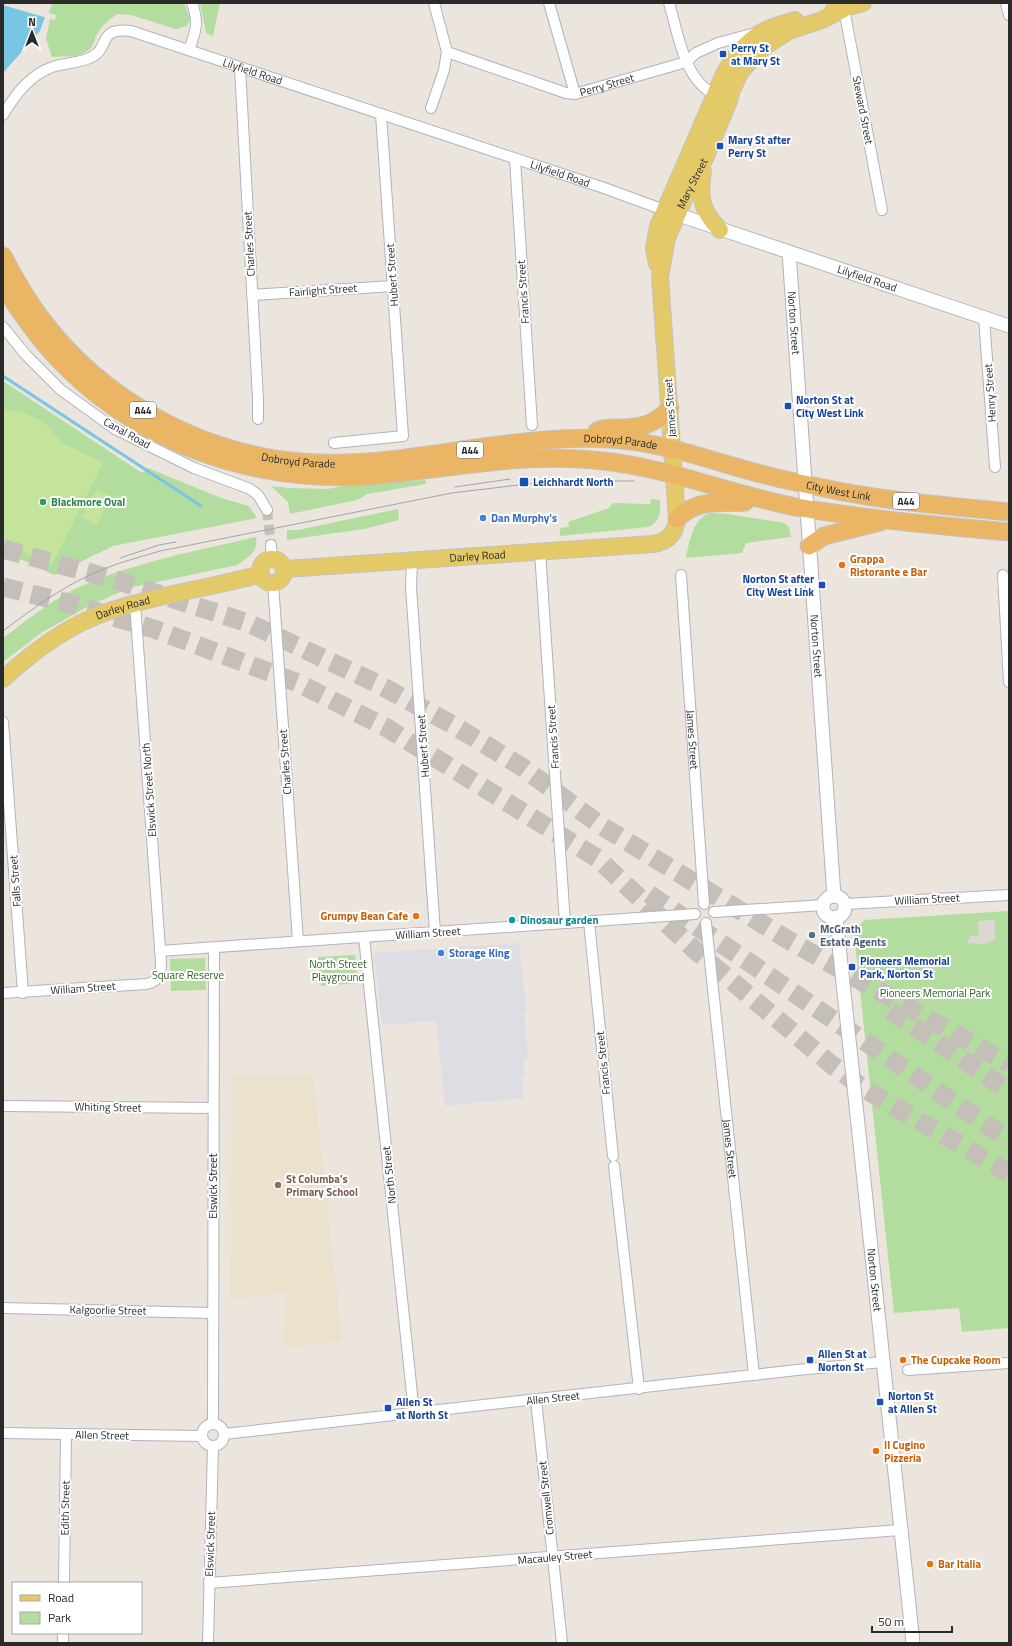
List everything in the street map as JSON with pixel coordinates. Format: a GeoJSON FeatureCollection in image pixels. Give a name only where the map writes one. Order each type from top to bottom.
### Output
{"type":"FeatureCollection","features":[{"type":"Feature","properties":{"kind":"highway","name":"Dobroyd Parade"},"geometry":{"type":"LineString","coordinates":[[3,256],[19,286],[41,318],[65,347],[92,373],[122,396],[155,417],[188,434],[226,447],[261,456],[301,462],[345,464],[551,440],[604,439],[632,441],[672,449]]}},
{"type":"Feature","properties":{"kind":"highway","name":"Dobroyd Parade"},"geometry":{"type":"LineString","coordinates":[[3,285],[18,309],[40,338],[66,367],[92,390],[123,413],[155,432],[190,448],[225,461],[260,470],[298,475],[337,477],[370,476],[528,459],[562,458],[603,461],[674,476]]}},
{"type":"Feature","properties":{"kind":"highway"},"geometry":{"type":"LineString","coordinates":[[578,439],[601,428],[629,428],[648,424],[659,419],[670,408]]}},
{"type":"Feature","properties":{"kind":"highway","name":"City West Link"},"geometry":{"type":"LineString","coordinates":[[672,449],[743,470],[868,496],[1009,512]]}},
{"type":"Feature","properties":{"kind":"highway","name":"City West Link"},"geometry":{"type":"LineString","coordinates":[[674,476],[784,505],[886,520],[1009,532]]}},
{"type":"Feature","properties":{"kind":"highway"},"geometry":{"type":"LineString","coordinates":[[677,519],[688,509],[702,504],[712,502],[744,502],[757,498]]}},
{"type":"Feature","properties":{"kind":"highway"},"geometry":{"type":"LineString","coordinates":[[809,546],[824,536],[886,520]]}},
{"type":"Feature","properties":{"kind":"main road","name":"Perry Street"},"geometry":{"type":"LineString","coordinates":[[714,95],[724,74],[736,56],[748,43],[763,31],[803,17],[844,9],[863,3]]}},
{"type":"Feature","properties":{"kind":"main road","name":"Perry Street"},"geometry":{"type":"LineString","coordinates":[[729,101],[731,92],[741,71],[764,47],[789,31],[822,20],[844,9]]}},
{"type":"Feature","properties":{"kind":"main road","name":"Mary Street"},"geometry":{"type":"LineString","coordinates":[[671,212],[714,95]]}},
{"type":"Feature","properties":{"kind":"main road","name":"Mary Street"},"geometry":{"type":"LineString","coordinates":[[671,212],[706,156],[729,101]]}},
{"type":"Feature","properties":{"kind":"main road"},"geometry":{"type":"LineString","coordinates":[[706,156],[700,192],[705,212],[720,230]]}},
{"type":"Feature","properties":{"kind":"main road","name":"James Street"},"geometry":{"type":"LineString","coordinates":[[669,538],[674,531],[677,519],[660,277],[654,248],[655,234],[671,212]]}},
{"type":"Feature","properties":{"kind":"main road","name":"Darley Road"},"geometry":{"type":"LineString","coordinates":[[284,569],[653,544],[662,542],[669,538]]}},
{"type":"Feature","properties":{"kind":"main road"},"geometry":{"type":"LineString","coordinates":[[272,552],[284,569],[283,577],[277,582],[267,578],[263,564],[272,552]]}},
{"type":"Feature","properties":{"kind":"main road","name":"Darley Road"},"geometry":{"type":"LineString","coordinates":[[3,679],[41,647],[67,631],[109,611],[135,604],[267,578]]}},
{"type":"Feature","properties":{"kind":"street"},"geometry":{"type":"LineString","coordinates":[[189,50],[196,29],[196,16],[192,3]]}},
{"type":"Feature","properties":{"kind":"street"},"geometry":{"type":"LineString","coordinates":[[431,108],[447,56],[434,3]]}},
{"type":"Feature","properties":{"kind":"street"},"geometry":{"type":"LineString","coordinates":[[549,3],[575,94]]}},
{"type":"Feature","properties":{"kind":"street"},"geometry":{"type":"LineString","coordinates":[[669,3],[686,62],[693,76],[702,88],[729,101]]}},
{"type":"Feature","properties":{"kind":"street"},"geometry":{"type":"LineString","coordinates":[[1006,3],[1009,15]]}},
{"type":"Feature","properties":{"kind":"street","name":"Steward Street"},"geometry":{"type":"LineString","coordinates":[[844,9],[882,210]]}},
{"type":"Feature","properties":{"kind":"street","name":"Lilyfield Road"},"geometry":{"type":"LineString","coordinates":[[3,115],[12,99],[21,88],[37,75],[52,67],[94,56],[99,51],[110,33],[121,30],[131,31],[1009,326]]}},
{"type":"Feature","properties":{"kind":"street","name":"Perry Street"},"geometry":{"type":"LineString","coordinates":[[447,56],[566,93],[575,94],[686,62],[696,53],[718,43],[763,31]]}},
{"type":"Feature","properties":{"kind":"street","name":"Charles Street"},"geometry":{"type":"LineString","coordinates":[[240,68],[258,419]]}},
{"type":"Feature","properties":{"kind":"street","name":"Hubert Street"},"geometry":{"type":"LineString","coordinates":[[334,443],[403,436],[381,114]]}},
{"type":"Feature","properties":{"kind":"street","name":"Francis Street"},"geometry":{"type":"LineString","coordinates":[[514,159],[532,425]]}},
{"type":"Feature","properties":{"kind":"street","name":"Norton Street"},"geometry":{"type":"LineString","coordinates":[[789,252],[834,896]]}},
{"type":"Feature","properties":{"kind":"street","name":"Fairlight Street"},"geometry":{"type":"LineString","coordinates":[[252,295],[393,286]]}},
{"type":"Feature","properties":{"kind":"street","name":"Henry Street"},"geometry":{"type":"LineString","coordinates":[[984,318],[995,467]]}},
{"type":"Feature","properties":{"kind":"street","name":"Canal Road"},"geometry":{"type":"LineString","coordinates":[[3,328],[26,355],[61,390],[115,429],[194,468],[250,488],[258,495],[267,510]]}},
{"type":"Feature","properties":{"kind":"street","name":"Francis Street"},"geometry":{"type":"LineString","coordinates":[[540,552],[565,923]]}},
{"type":"Feature","properties":{"kind":"street","name":"Hubert Street"},"geometry":{"type":"LineString","coordinates":[[412,561],[412,587],[435,932]]}},
{"type":"Feature","properties":{"kind":"street","name":"James Street"},"geometry":{"type":"LineString","coordinates":[[681,575],[704,904]]}},
{"type":"Feature","properties":{"kind":"street"},"geometry":{"type":"LineString","coordinates":[[1003,575],[1009,682]]}},
{"type":"Feature","properties":{"kind":"street","name":"Charles Street"},"geometry":{"type":"LineString","coordinates":[[267,578],[298,941]]}},
{"type":"Feature","properties":{"kind":"street","name":"Elswick Street North"},"geometry":{"type":"LineString","coordinates":[[135,604],[160,951],[160,976]]}},
{"type":"Feature","properties":{"kind":"street","name":"Falls Street"},"geometry":{"type":"LineString","coordinates":[[3,722],[23,993]]}},
{"type":"Feature","properties":{"kind":"street","name":"William Street"},"geometry":{"type":"LineString","coordinates":[[845,904],[1009,895]]}},
{"type":"Feature","properties":{"kind":"street"},"geometry":{"type":"LineString","coordinates":[[834,896],[840,898],[845,904],[843,913],[836,918],[826,914],[824,905],[827,899],[834,896]]}},
{"type":"Feature","properties":{"kind":"street"},"geometry":{"type":"LineString","coordinates":[[704,904],[710,905],[714,912],[713,918],[706,923],[698,920],[695,914],[696,908],[704,904]]}},
{"type":"Feature","properties":{"kind":"street"},"geometry":{"type":"LineString","coordinates":[[714,912],[824,905]]}},
{"type":"Feature","properties":{"kind":"street","name":"William Street"},"geometry":{"type":"LineString","coordinates":[[160,951],[695,914]]}},
{"type":"Feature","properties":{"kind":"street","name":"Norton Street"},"geometry":{"type":"LineString","coordinates":[[836,918],[913,1643]]}},
{"type":"Feature","properties":{"kind":"street","name":"Francis Street"},"geometry":{"type":"LineString","coordinates":[[589,922],[638,1389]]}},
{"type":"Feature","properties":{"kind":"street","name":"James Street"},"geometry":{"type":"LineString","coordinates":[[706,923],[754,1375]]}},
{"type":"Feature","properties":{"kind":"street","name":"North Street"},"geometry":{"type":"LineString","coordinates":[[364,937],[414,1413]]}},
{"type":"Feature","properties":{"kind":"street","name":"Elswick Street"},"geometry":{"type":"LineString","coordinates":[[213,1423],[212,1312],[214,948]]}},
{"type":"Feature","properties":{"kind":"street","name":"William Street"},"geometry":{"type":"LineString","coordinates":[[3,993],[23,993],[147,984],[160,976]]}},
{"type":"Feature","properties":{"kind":"street","name":"Whiting Street"},"geometry":{"type":"LineString","coordinates":[[3,1106],[213,1108]]}},
{"type":"Feature","properties":{"kind":"street","name":"Kalgoorlie Street"},"geometry":{"type":"LineString","coordinates":[[3,1308],[212,1312]]}},
{"type":"Feature","properties":{"kind":"street","name":"Allen Street"},"geometry":{"type":"LineString","coordinates":[[224,1434],[883,1362]]}},
{"type":"Feature","properties":{"kind":"street"},"geometry":{"type":"LineString","coordinates":[[908,1370],[1009,1363]]}},
{"type":"Feature","properties":{"kind":"street","name":"Cromwell Street"},"geometry":{"type":"LineString","coordinates":[[536,1400],[562,1643]]}},
{"type":"Feature","properties":{"kind":"street"},"geometry":{"type":"LineString","coordinates":[[213,1423],[221,1426],[224,1434],[222,1441],[213,1446],[205,1443],[202,1436],[202,1432],[206,1426],[213,1423]]}},
{"type":"Feature","properties":{"kind":"street","name":"Allen Street"},"geometry":{"type":"LineString","coordinates":[[3,1433],[202,1436]]}},
{"type":"Feature","properties":{"kind":"street","name":"Edith Street"},"geometry":{"type":"LineString","coordinates":[[64,1582],[66,1434]]}},
{"type":"Feature","properties":{"kind":"street","name":"Elswick Street"},"geometry":{"type":"LineString","coordinates":[[208,1643],[213,1446]]}},
{"type":"Feature","properties":{"kind":"street","name":"Macauley Street"},"geometry":{"type":"LineString","coordinates":[[209,1584],[553,1558],[587,1553],[900,1530]]}},
{"type":"Feature","properties":{"kind":"shaded area"},"geometry":{"type":"Polygon","coordinates":[[[995,920],[994,940],[985,944],[967,943],[970,936],[979,935],[978,921],[995,920]]]}},
{"type":"Feature","properties":{"kind":"shaded area"},"geometry":{"type":"Polygon","coordinates":[[[519,943],[527,1012],[524,1013],[528,1059],[523,1059],[525,1075],[521,1075],[524,1098],[445,1106],[436,1021],[382,1025],[374,953],[519,943]]]}},
{"type":"Feature","properties":{"kind":"shaded area","name":"St Columba's Primary School"},"geometry":{"type":"Polygon","coordinates":[[[313,1074],[342,1341],[284,1348],[285,1293],[230,1299],[233,1076],[313,1074]]]}},
{"type":"Feature","properties":{"kind":"green space"},"geometry":{"type":"Polygon","coordinates":[[[17,3],[184,3],[190,19],[187,26],[176,29],[131,15],[117,14],[101,28],[92,47],[85,53],[52,57],[46,39],[50,19],[55,20],[56,15],[17,3]]]}},
{"type":"Feature","properties":{"kind":"green space"},"geometry":{"type":"Polygon","coordinates":[[[200,3],[220,3],[213,36],[206,33],[200,3]]]}},
{"type":"Feature","properties":{"kind":"green space"},"geometry":{"type":"Polygon","coordinates":[[[3,381],[142,473],[148,468],[221,498],[249,506],[257,518],[113,546],[54,575],[3,551],[3,381]]]}},
{"type":"Feature","properties":{"kind":"green space","name":"Blackmore Oval"},"geometry":{"type":"Polygon","coordinates":[[[3,409],[20,411],[40,420],[48,426],[61,442],[103,463],[52,565],[7,543],[3,543],[3,409]]]}},
{"type":"Feature","properties":{"kind":"green space"},"geometry":{"type":"Polygon","coordinates":[[[425,480],[426,484],[367,494],[357,500],[290,514],[288,502],[271,486],[327,489],[350,485],[425,480]]]}},
{"type":"Feature","properties":{"kind":"green space"},"geometry":{"type":"Polygon","coordinates":[[[96,489],[111,496],[97,525],[82,517],[96,489]]]}},
{"type":"Feature","properties":{"kind":"green space"},"geometry":{"type":"Polygon","coordinates":[[[651,499],[660,500],[660,512],[658,519],[648,527],[560,536],[560,528],[569,527],[568,522],[609,508],[613,503],[650,504],[651,499]]]}},
{"type":"Feature","properties":{"kind":"green space"},"geometry":{"type":"Polygon","coordinates":[[[398,509],[399,520],[364,529],[287,540],[287,530],[298,530],[398,509]]]}},
{"type":"Feature","properties":{"kind":"green space"},"geometry":{"type":"Polygon","coordinates":[[[710,513],[728,514],[784,523],[789,527],[791,537],[746,543],[742,553],[686,558],[690,538],[696,525],[704,516],[710,513]]]}},
{"type":"Feature","properties":{"kind":"green space"},"geometry":{"type":"Polygon","coordinates":[[[256,537],[256,547],[252,554],[237,565],[129,588],[85,608],[41,633],[3,662],[3,638],[50,604],[79,587],[100,578],[144,564],[188,552],[256,537]]]}},
{"type":"Feature","properties":{"kind":"green space","name":"Pioneers Memorial Park"},"geometry":{"type":"Polygon","coordinates":[[[1009,911],[1009,1328],[962,1332],[959,1308],[894,1313],[854,933],[864,920],[1009,911]]]}},
{"type":"Feature","properties":{"kind":"green space","name":"North Street Playground"},"geometry":{"type":"Polygon","coordinates":[[[355,955],[358,983],[321,986],[318,957],[355,955]]]}},
{"type":"Feature","properties":{"kind":"green space","name":"Square Reserve"},"geometry":{"type":"Polygon","coordinates":[[[205,958],[206,990],[171,991],[170,959],[205,958]]]}},
{"type":"Feature","properties":{"kind":"water"},"geometry":{"type":"Polygon","coordinates":[[[3,3],[50,3],[40,31],[3,73],[3,3]]]}},
{"type":"Feature","properties":{"kind":"pier"},"geometry":{"type":"Polygon","coordinates":[[[3,3],[52,3],[47,18],[3,5],[3,3]]]}},
{"type":"Feature","properties":{"kind":"waterway"},"geometry":{"type":"LineString","coordinates":[[3,376],[201,506]]}},
{"type":"Feature","properties":{"kind":"tunnel"},"geometry":{"type":"LineString","coordinates":[[267,510],[271,545]]}},
{"type":"Feature","properties":{"kind":"tunnel"},"geometry":{"type":"LineString","coordinates":[[3,549],[109,578],[248,623],[376,683],[453,725],[522,767],[600,825],[790,941],[1009,1064]]}},
{"type":"Feature","properties":{"kind":"tunnel"},"geometry":{"type":"LineString","coordinates":[[3,587],[64,602],[154,629],[298,683],[387,728],[597,858],[697,952],[832,1065],[866,1090],[1009,1173]]}},
{"type":"Feature","properties":{"kind":"tunnel"},"geometry":{"type":"LineString","coordinates":[[649,894],[1009,1140]]}},
{"type":"Feature","properties":{"kind":"tunnel"},"geometry":{"type":"LineString","coordinates":[[890,1010],[1009,1091]]}},
{"type":"Feature","properties":{"kind":"tram line"},"geometry":{"type":"LineString","coordinates":[[455,487],[510,479]]}},
{"type":"Feature","properties":{"kind":"tram line"},"geometry":{"type":"LineString","coordinates":[[3,631],[45,600],[67,587],[99,571],[160,551],[452,493],[535,483],[634,481]]}},
{"type":"Feature","properties":{"kind":"tram line"},"geometry":{"type":"LineString","coordinates":[[120,558],[159,545],[176,542]]}},
{"type":"Feature","properties":{"kind":"place","name":"Perry St at Mary St"},"geometry":{"type":"Point","coordinates":[723,54]}},
{"type":"Feature","properties":{"kind":"place","name":"Mary St after Perry St"},"geometry":{"type":"Point","coordinates":[720,146]}},
{"type":"Feature","properties":{"kind":"place","name":"Norton St at City West Link"},"geometry":{"type":"Point","coordinates":[788,406]}},
{"type":"Feature","properties":{"kind":"place","name":"Leichhardt North"},"geometry":{"type":"Point","coordinates":[524,482]}},
{"type":"Feature","properties":{"kind":"place","name":"Blackmore Oval"},"geometry":{"type":"Point","coordinates":[43,502]}},
{"type":"Feature","properties":{"kind":"place","name":"Dan Murphy's"},"geometry":{"type":"Point","coordinates":[483,518]}},
{"type":"Feature","properties":{"kind":"place","name":"Grappa Ristorante e Bar"},"geometry":{"type":"Point","coordinates":[842,565]}},
{"type":"Feature","properties":{"kind":"place","name":"Norton St after City West Link"},"geometry":{"type":"Point","coordinates":[822,585]}},
{"type":"Feature","properties":{"kind":"place","name":"Grumpy Bean Cafe"},"geometry":{"type":"Point","coordinates":[416,916]}},
{"type":"Feature","properties":{"kind":"place","name":"Dinosaur garden"},"geometry":{"type":"Point","coordinates":[512,920]}},
{"type":"Feature","properties":{"kind":"place","name":"McGrath Estate Agents"},"geometry":{"type":"Point","coordinates":[812,935]}},
{"type":"Feature","properties":{"kind":"place","name":"Storage King"},"geometry":{"type":"Point","coordinates":[441,953]}},
{"type":"Feature","properties":{"kind":"place","name":"Pioneers Memorial Park, Norton St"},"geometry":{"type":"Point","coordinates":[852,967]}},
{"type":"Feature","properties":{"kind":"place","name":"St Columba's Primary School"},"geometry":{"type":"Point","coordinates":[278,1185]}},
{"type":"Feature","properties":{"kind":"place","name":"Allen St at Norton St"},"geometry":{"type":"Point","coordinates":[810,1360]}},
{"type":"Feature","properties":{"kind":"place","name":"The Cupcake Room"},"geometry":{"type":"Point","coordinates":[903,1360]}},
{"type":"Feature","properties":{"kind":"place","name":"Norton St at Allen St"},"geometry":{"type":"Point","coordinates":[880,1402]}},
{"type":"Feature","properties":{"kind":"place","name":"Allen St at North St"},"geometry":{"type":"Point","coordinates":[388,1408]}},
{"type":"Feature","properties":{"kind":"place","name":"Il Cugino Pizzeria"},"geometry":{"type":"Point","coordinates":[876,1451]}},
{"type":"Feature","properties":{"kind":"place","name":"Bar Italia"},"geometry":{"type":"Point","coordinates":[930,1564]}}]}
